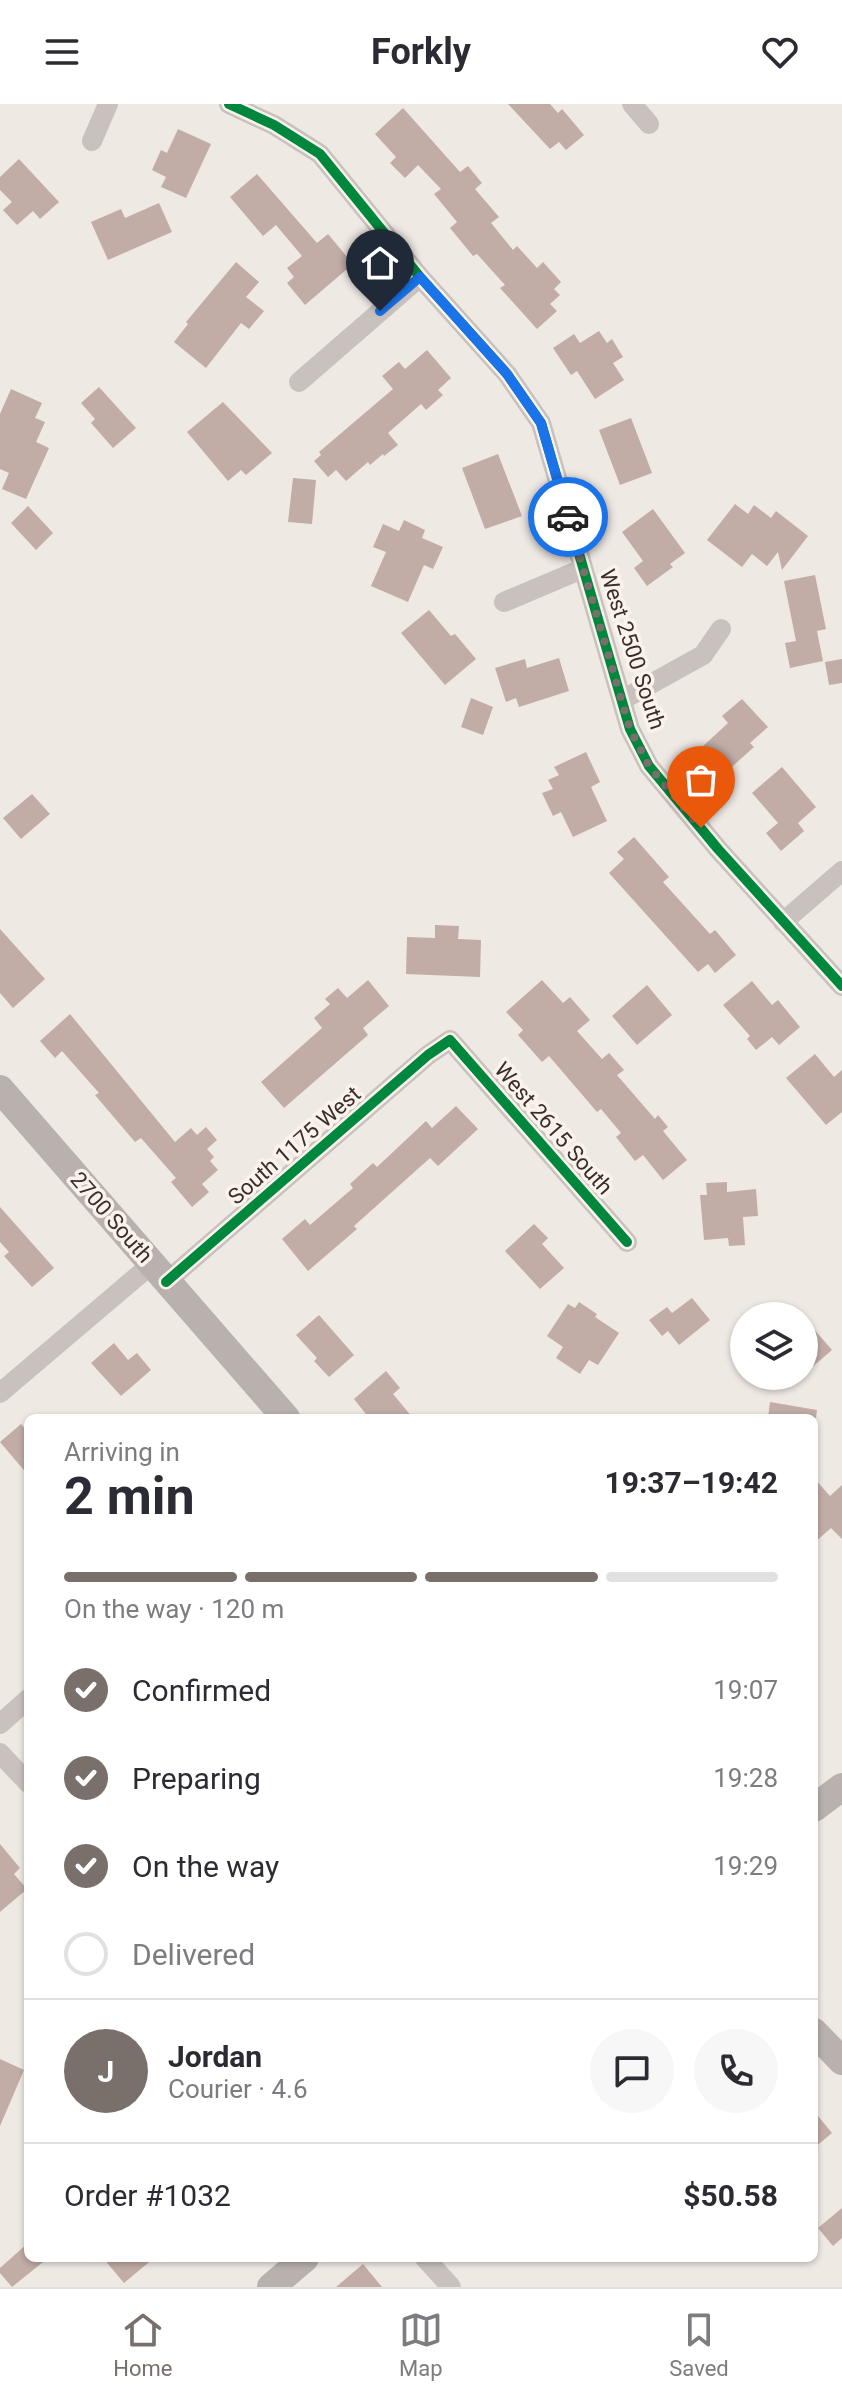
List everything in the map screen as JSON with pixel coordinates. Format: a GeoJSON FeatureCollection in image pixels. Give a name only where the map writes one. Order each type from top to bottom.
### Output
{"type":"FeatureCollection","features":[{"type":"Feature","properties":{"kind":"main road","name":"2700 South"},"geometry":{"type":"LineString","coordinates":[[0,1089],[283,1414]]}},
{"type":"Feature","properties":{"kind":"main road"},"geometry":{"type":"LineString","coordinates":[[818,1805],[842,1787]]}},
{"type":"Feature","properties":{"kind":"main road"},"geometry":{"type":"LineString","coordinates":[[818,2036],[842,2061]]}},
{"type":"Feature","properties":{"kind":"main road"},"geometry":{"type":"LineString","coordinates":[[271,2287],[300,2262]]}},
{"type":"Feature","properties":{"kind":"street"},"geometry":{"type":"LineString","coordinates":[[92,141],[108,104]]}},
{"type":"Feature","properties":{"kind":"street","name":"West 2500 South"},"geometry":{"type":"LineString","coordinates":[[229,104],[274,125],[320,154],[420,277],[507,374],[541,423],[630,729],[649,766],[842,986]]}},
{"type":"Feature","properties":{"kind":"street"},"geometry":{"type":"LineString","coordinates":[[632,104],[649,124]]}},
{"type":"Feature","properties":{"kind":"street"},"geometry":{"type":"LineString","coordinates":[[299,382],[420,277]]}},
{"type":"Feature","properties":{"kind":"street"},"geometry":{"type":"LineString","coordinates":[[504,602],[582,569]]}},
{"type":"Feature","properties":{"kind":"street"},"geometry":{"type":"LineString","coordinates":[[622,700],[703,655],[721,629]]}},
{"type":"Feature","properties":{"kind":"street"},"geometry":{"type":"LineString","coordinates":[[783,922],[842,871]]}},
{"type":"Feature","properties":{"kind":"street","name":"West 2615 South"},"geometry":{"type":"LineString","coordinates":[[450,1040],[627,1242]]}},
{"type":"Feature","properties":{"kind":"street","name":"South 1175 West"},"geometry":{"type":"LineString","coordinates":[[0,1393],[160,1273],[450,1040]]}},
{"type":"Feature","properties":{"kind":"street"},"geometry":{"type":"LineString","coordinates":[[0,1724],[24,1703]]}},
{"type":"Feature","properties":{"kind":"street"},"geometry":{"type":"LineString","coordinates":[[0,1753],[24,1779]]}},
{"type":"Feature","properties":{"kind":"street"},"geometry":{"type":"LineString","coordinates":[[429,2262],[451,2287]]}},
{"type":"Feature","properties":{"kind":"building"},"geometry":{"type":"Polygon","coordinates":[[[508,104],[550,104],[558,113],[562,109],[584,135],[566,150],[559,142],[550,149],[508,104]]]}},
{"type":"Feature","properties":{"kind":"building"},"geometry":{"type":"Polygon","coordinates":[[[403,108],[460,172],[468,166],[482,183],[475,189],[499,217],[491,223],[513,250],[517,246],[537,268],[543,262],[561,282],[554,289],[560,295],[550,304],[557,311],[537,329],[500,288],[505,285],[477,254],[473,256],[450,228],[457,222],[434,194],[441,189],[418,165],[405,178],[390,163],[396,157],[375,134],[403,108]]]}},
{"type":"Feature","properties":{"kind":"building"},"geometry":{"type":"Polygon","coordinates":[[[178,129],[211,144],[186,198],[161,187],[166,177],[152,170],[161,150],[167,153],[178,129]]]}},
{"type":"Feature","properties":{"kind":"building"},"geometry":{"type":"Polygon","coordinates":[[[19,159],[59,202],[40,219],[33,211],[17,225],[3,210],[12,202],[0,190],[0,177],[19,159]]]}},
{"type":"Feature","properties":{"kind":"building"},"geometry":{"type":"Polygon","coordinates":[[[257,174],[317,243],[328,234],[353,264],[305,305],[287,283],[294,277],[287,268],[302,256],[276,225],[263,236],[230,197],[257,174]]]}},
{"type":"Feature","properties":{"kind":"building"},"geometry":{"type":"Polygon","coordinates":[[[159,203],[172,232],[108,260],[91,222],[121,209],[125,218],[159,203]]]}},
{"type":"Feature","properties":{"kind":"building"},"geometry":{"type":"Polygon","coordinates":[[[236,262],[259,282],[246,297],[264,311],[249,329],[241,323],[206,368],[174,342],[188,324],[186,322],[236,262]]]}},
{"type":"Feature","properties":{"kind":"building"},"geometry":{"type":"Polygon","coordinates":[[[599,331],[607,343],[612,339],[623,357],[613,363],[624,380],[595,399],[577,371],[571,375],[553,348],[574,334],[580,343],[599,331]]]}},
{"type":"Feature","properties":{"kind":"building"},"geometry":{"type":"Polygon","coordinates":[[[427,350],[451,378],[438,390],[443,395],[426,410],[421,404],[388,433],[398,445],[384,456],[370,465],[368,462],[346,481],[336,470],[328,477],[314,461],[321,455],[319,452],[393,389],[382,376],[399,362],[405,369],[427,350]]]}},
{"type":"Feature","properties":{"kind":"building"},"geometry":{"type":"Polygon","coordinates":[[[99,387],[136,428],[113,448],[91,423],[95,419],[81,403],[99,387]]]}},
{"type":"Feature","properties":{"kind":"building"},"geometry":{"type":"Polygon","coordinates":[[[11,389],[42,403],[35,418],[45,422],[36,442],[49,448],[26,499],[2,489],[9,473],[0,469],[0,414],[11,389]]]}},
{"type":"Feature","properties":{"kind":"building"},"geometry":{"type":"Polygon","coordinates":[[[223,402],[272,453],[246,475],[241,470],[228,481],[187,432],[223,402]]]}},
{"type":"Feature","properties":{"kind":"building"},"geometry":{"type":"Polygon","coordinates":[[[631,418],[652,473],[620,485],[599,430],[631,418]]]}},
{"type":"Feature","properties":{"kind":"building"},"geometry":{"type":"Polygon","coordinates":[[[498,454],[522,516],[485,529],[462,468],[498,454]]]}},
{"type":"Feature","properties":{"kind":"building"},"geometry":{"type":"Polygon","coordinates":[[[293,478],[316,480],[312,524],[288,522],[293,478]]]}},
{"type":"Feature","properties":{"kind":"building"},"geometry":{"type":"Polygon","coordinates":[[[735,504],[748,514],[754,505],[771,518],[776,511],[808,536],[782,570],[778,552],[767,566],[752,554],[742,567],[707,540],[735,504]]]}},
{"type":"Feature","properties":{"kind":"building"},"geometry":{"type":"Polygon","coordinates":[[[28,506],[53,533],[36,550],[11,523],[28,506]]]}},
{"type":"Feature","properties":{"kind":"building"},"geometry":{"type":"Polygon","coordinates":[[[653,509],[685,553],[670,564],[673,567],[647,586],[634,568],[643,561],[622,532],[653,509]]]}},
{"type":"Feature","properties":{"kind":"building"},"geometry":{"type":"Polygon","coordinates":[[[404,520],[425,530],[422,538],[443,547],[433,569],[424,565],[408,602],[371,586],[386,552],[373,547],[383,524],[399,531],[404,520]]]}},
{"type":"Feature","properties":{"kind":"building"},"geometry":{"type":"Polygon","coordinates":[[[815,575],[826,629],[817,631],[823,661],[790,668],[785,643],[796,641],[784,581],[815,575]]]}},
{"type":"Feature","properties":{"kind":"building"},"geometry":{"type":"Polygon","coordinates":[[[429,610],[476,659],[445,685],[401,633],[429,610]]]}},
{"type":"Feature","properties":{"kind":"building"},"geometry":{"type":"Polygon","coordinates":[[[559,658],[569,691],[519,707],[516,698],[506,702],[495,668],[525,659],[527,668],[559,658]]]}},
{"type":"Feature","properties":{"kind":"building"},"geometry":{"type":"Polygon","coordinates":[[[842,659],[842,683],[829,685],[825,662],[842,659]]]}},
{"type":"Feature","properties":{"kind":"building"},"geometry":{"type":"Polygon","coordinates":[[[471,698],[493,707],[483,735],[461,727],[471,698]]]}},
{"type":"Feature","properties":{"kind":"building"},"geometry":{"type":"Polygon","coordinates":[[[742,699],[768,727],[750,743],[754,747],[725,773],[702,747],[728,723],[722,716],[742,699]]]}},
{"type":"Feature","properties":{"kind":"building"},"geometry":{"type":"Polygon","coordinates":[[[586,752],[600,782],[591,787],[607,821],[573,837],[561,812],[553,816],[542,793],[553,789],[548,780],[559,775],[554,767],[586,752]]]}},
{"type":"Feature","properties":{"kind":"building"},"geometry":{"type":"Polygon","coordinates":[[[782,767],[816,807],[798,823],[804,831],[781,851],[766,833],[778,823],[752,793],[782,767]]]}},
{"type":"Feature","properties":{"kind":"building"},"geometry":{"type":"Polygon","coordinates":[[[32,794],[50,814],[21,839],[3,818],[32,794]]]}},
{"type":"Feature","properties":{"kind":"building"},"geometry":{"type":"Polygon","coordinates":[[[634,837],[669,877],[663,882],[710,934],[715,930],[736,955],[715,973],[708,964],[698,972],[609,873],[624,859],[617,852],[634,837]]]}},
{"type":"Feature","properties":{"kind":"building"},"geometry":{"type":"Polygon","coordinates":[[[435,925],[459,926],[458,939],[481,940],[480,977],[406,974],[407,937],[435,938],[435,925]]]}},
{"type":"Feature","properties":{"kind":"building"},"geometry":{"type":"Polygon","coordinates":[[[0,929],[45,979],[13,1008],[0,993],[0,929]]]}},
{"type":"Feature","properties":{"kind":"building"},"geometry":{"type":"Polygon","coordinates":[[[368,980],[389,1006],[363,1028],[368,1035],[284,1108],[261,1082],[322,1028],[314,1018],[330,1004],[325,999],[338,988],[347,998],[368,980]]]}},
{"type":"Feature","properties":{"kind":"building"},"geometry":{"type":"Polygon","coordinates":[[[542,980],[563,1003],[570,997],[590,1020],[577,1031],[602,1059],[609,1053],[624,1070],[617,1075],[655,1119],[658,1115],[668,1127],[663,1131],[687,1160],[663,1180],[643,1155],[635,1161],[616,1137],[621,1133],[601,1109],[597,1112],[549,1056],[542,1062],[518,1035],[523,1030],[506,1012],[542,980]]]}},
{"type":"Feature","properties":{"kind":"building"},"geometry":{"type":"Polygon","coordinates":[[[752,981],[772,1005],[778,1000],[800,1027],[779,1045],[772,1037],[756,1050],[747,1039],[750,1036],[723,1005],[752,981]]]}},
{"type":"Feature","properties":{"kind":"building"},"geometry":{"type":"Polygon","coordinates":[[[647,985],[672,1015],[637,1045],[612,1016],[647,985]]]}},
{"type":"Feature","properties":{"kind":"building"},"geometry":{"type":"Polygon","coordinates":[[[70,1014],[175,1142],[191,1128],[197,1135],[206,1127],[217,1140],[207,1149],[214,1157],[210,1161],[218,1170],[202,1184],[209,1192],[192,1207],[171,1182],[176,1178],[141,1138],[135,1142],[95,1095],[99,1093],[62,1051],[55,1058],[40,1041],[70,1014]]]}},
{"type":"Feature","properties":{"kind":"building"},"geometry":{"type":"Polygon","coordinates":[[[815,1054],[834,1077],[842,1070],[842,1112],[826,1125],[786,1078],[815,1054]]]}},
{"type":"Feature","properties":{"kind":"building"},"geometry":{"type":"Polygon","coordinates":[[[456,1106],[478,1129],[438,1166],[430,1158],[354,1226],[357,1229],[308,1271],[282,1239],[305,1219],[310,1225],[353,1188],[350,1184],[373,1163],[377,1167],[426,1121],[432,1128],[456,1106]]]}},
{"type":"Feature","properties":{"kind":"building"},"geometry":{"type":"Polygon","coordinates":[[[727,1182],[727,1192],[756,1189],[758,1216],[743,1217],[745,1245],[729,1246],[728,1238],[704,1240],[700,1195],[707,1195],[706,1183],[727,1182]]]}},
{"type":"Feature","properties":{"kind":"building"},"geometry":{"type":"Polygon","coordinates":[[[0,1207],[54,1268],[32,1287],[4,1256],[9,1252],[0,1242],[0,1207]]]}},
{"type":"Feature","properties":{"kind":"building"},"geometry":{"type":"Polygon","coordinates":[[[534,1224],[548,1238],[542,1244],[564,1268],[540,1289],[505,1251],[534,1224]]]}},
{"type":"Feature","properties":{"kind":"building"},"geometry":{"type":"Polygon","coordinates":[[[692,1298],[710,1320],[679,1345],[668,1331],[662,1336],[649,1320],[667,1307],[672,1313],[692,1298]]]}},
{"type":"Feature","properties":{"kind":"building"},"geometry":{"type":"Polygon","coordinates":[[[579,1302],[619,1333],[598,1365],[589,1360],[580,1374],[556,1358],[563,1347],[547,1336],[568,1304],[575,1308],[579,1302]]]}},
{"type":"Feature","properties":{"kind":"building"},"geometry":{"type":"Polygon","coordinates":[[[319,1315],[354,1355],[329,1377],[296,1335],[319,1315]]]}},
{"type":"Feature","properties":{"kind":"building"},"geometry":{"type":"Polygon","coordinates":[[[818,1334],[832,1350],[818,1362],[818,1334]]]}},
{"type":"Feature","properties":{"kind":"building"},"geometry":{"type":"Polygon","coordinates":[[[114,1343],[128,1360],[137,1353],[151,1370],[121,1396],[91,1363],[114,1343]]]}},
{"type":"Feature","properties":{"kind":"building"},"geometry":{"type":"Polygon","coordinates":[[[386,1371],[400,1388],[393,1394],[410,1414],[366,1414],[354,1399],[386,1371]]]}},
{"type":"Feature","properties":{"kind":"building"},"geometry":{"type":"Polygon","coordinates":[[[770,1402],[817,1410],[816,1414],[768,1414],[770,1402]]]}},
{"type":"Feature","properties":{"kind":"building"},"geometry":{"type":"Polygon","coordinates":[[[21,1424],[24,1427],[24,1470],[0,1442],[21,1424]]]}},
{"type":"Feature","properties":{"kind":"building"},"geometry":{"type":"Polygon","coordinates":[[[818,1482],[830,1496],[842,1485],[842,1539],[831,1528],[818,1539],[818,1482]]]}},
{"type":"Feature","properties":{"kind":"building"},"geometry":{"type":"Polygon","coordinates":[[[0,1844],[20,1868],[14,1874],[24,1886],[24,1892],[0,1912],[0,1844]]]}},
{"type":"Feature","properties":{"kind":"building"},"geometry":{"type":"Polygon","coordinates":[[[0,2059],[24,2070],[0,2126],[0,2059]]]}},
{"type":"Feature","properties":{"kind":"building"},"geometry":{"type":"Polygon","coordinates":[[[818,2116],[832,2133],[818,2145],[818,2116]]]}},
{"type":"Feature","properties":{"kind":"building"},"geometry":{"type":"Polygon","coordinates":[[[842,2208],[842,2238],[833,2246],[818,2228],[842,2208]]]}},
{"type":"Feature","properties":{"kind":"building"},"geometry":{"type":"Polygon","coordinates":[[[24,2247],[24,2262],[43,2262],[12,2287],[0,2273],[0,2268],[24,2247]]]}},
{"type":"Feature","properties":{"kind":"building"},"geometry":{"type":"Polygon","coordinates":[[[106,2262],[149,2262],[124,2283],[106,2262]]]}},
{"type":"Feature","properties":{"kind":"building"},"geometry":{"type":"Polygon","coordinates":[[[363,2264],[382,2287],[336,2287],[363,2264]]]}},
{"type":"Feature","properties":{"kind":"cycle path"},"geometry":{"type":"LineString","coordinates":[[229,104],[274,125],[320,154],[420,277],[507,374],[541,423],[630,729],[649,766],[718,849],[842,986]]}},
{"type":"Feature","properties":{"kind":"cycle path"},"geometry":{"type":"LineString","coordinates":[[166,1282],[428,1055],[450,1040],[627,1242]]}},
{"type":"Feature","properties":{"kind":"way so far"},"geometry":{"type":"LineString","coordinates":[[568,517],[630,729],[649,766],[701,828]]}},
{"type":"Feature","properties":{"kind":"route"},"geometry":{"type":"LineString","coordinates":[[380,311],[420,277],[507,374],[541,423],[568,517]]}}]}
